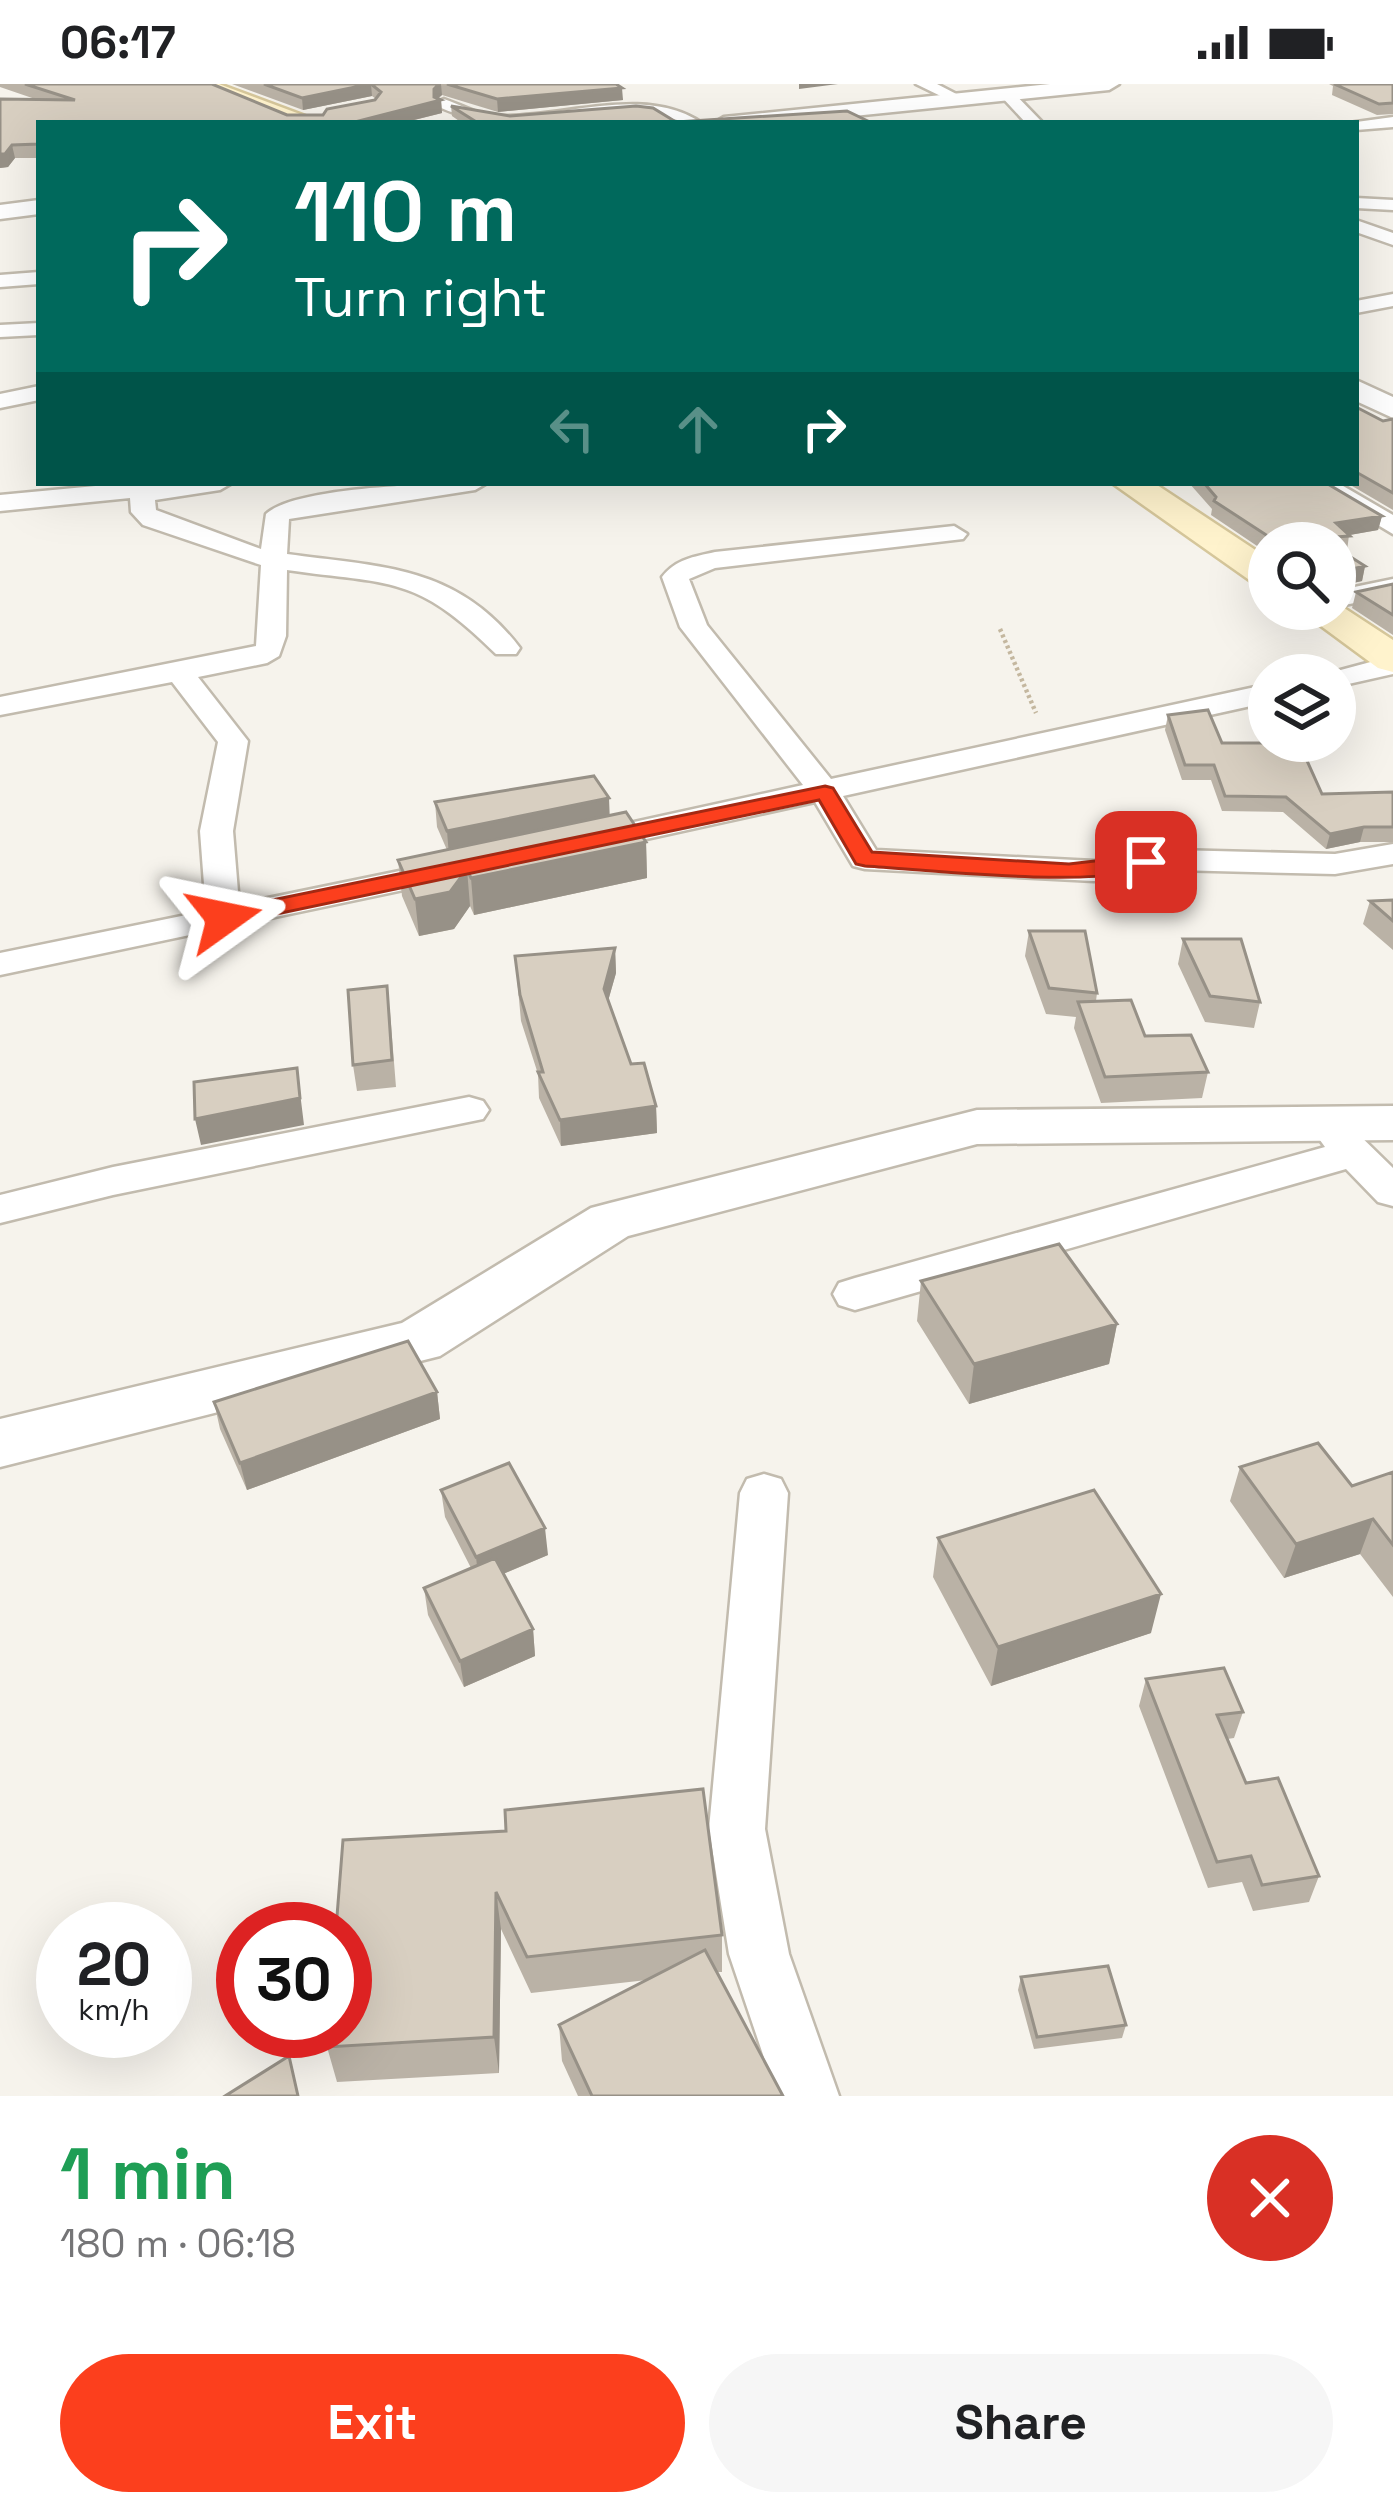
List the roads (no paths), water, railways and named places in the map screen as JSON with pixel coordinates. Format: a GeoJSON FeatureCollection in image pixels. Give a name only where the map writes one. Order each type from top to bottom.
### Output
{"type":"FeatureCollection","features":[{"type":"Feature","properties":{"kind":"main road"},"geometry":{"type":"LineString","coordinates":[[211,85],[315,118]]}},
{"type":"Feature","properties":{"kind":"main road"},"geometry":{"type":"LineString","coordinates":[[1134,486],[1248,562]]}},
{"type":"Feature","properties":{"kind":"main road"},"geometry":{"type":"LineString","coordinates":[[1348,630],[1393,662]]}},
{"type":"Feature","properties":{"kind":"street"},"geometry":{"type":"LineString","coordinates":[[924,84],[958,99]]}},
{"type":"Feature","properties":{"kind":"street"},"geometry":{"type":"LineString","coordinates":[[752,120],[1109,84]]}},
{"type":"Feature","properties":{"kind":"street"},"geometry":{"type":"LineString","coordinates":[[809,93],[864,120]]}},
{"type":"Feature","properties":{"kind":"street"},"geometry":{"type":"LineString","coordinates":[[1007,94],[1032,120]]}},
{"type":"Feature","properties":{"kind":"street"},"geometry":{"type":"LineString","coordinates":[[444,104],[492,120]]}},
{"type":"Feature","properties":{"kind":"street"},"geometry":{"type":"LineString","coordinates":[[502,120],[570,110],[666,106],[689,120]]}},
{"type":"Feature","properties":{"kind":"street"},"geometry":{"type":"LineString","coordinates":[[1359,125],[1393,122]]}},
{"type":"Feature","properties":{"kind":"street"},"geometry":{"type":"LineString","coordinates":[[1359,203],[1393,205]]}},
{"type":"Feature","properties":{"kind":"street"},"geometry":{"type":"LineString","coordinates":[[0,212],[36,207]]}},
{"type":"Feature","properties":{"kind":"street"},"geometry":{"type":"LineString","coordinates":[[1359,227],[1393,238]]}},
{"type":"Feature","properties":{"kind":"street"},"geometry":{"type":"LineString","coordinates":[[1,283],[36,278]]}},
{"type":"Feature","properties":{"kind":"street"},"geometry":{"type":"LineString","coordinates":[[1359,306],[1393,300]]}},
{"type":"Feature","properties":{"kind":"street"},"geometry":{"type":"LineString","coordinates":[[0,331],[36,329]]}},
{"type":"Feature","properties":{"kind":"street"},"geometry":{"type":"LineString","coordinates":[[1359,391],[1393,409]]}},
{"type":"Feature","properties":{"kind":"street"},"geometry":{"type":"LineString","coordinates":[[0,401],[36,394]]}},
{"type":"Feature","properties":{"kind":"street"},"geometry":{"type":"LineString","coordinates":[[0,503],[180,486]]}},
{"type":"Feature","properties":{"kind":"street"},"geometry":{"type":"LineString","coordinates":[[0,706],[257,657],[269,650],[275,522],[289,508],[453,486]]}},
{"type":"Feature","properties":{"kind":"street"},"geometry":{"type":"LineString","coordinates":[[1325,486],[1393,526]]}},
{"type":"Feature","properties":{"kind":"street"},"geometry":{"type":"LineString","coordinates":[[141,489],[144,512],[152,520],[274,560],[408,574],[472,612],[506,648]]}},
{"type":"Feature","properties":{"kind":"street"},"geometry":{"type":"LineString","coordinates":[[955,534],[716,560],[688,566],[675,577],[694,627],[825,792],[857,851],[878,861],[1094,871],[1175,860],[1335,864],[1393,854]]}},
{"type":"Feature","properties":{"kind":"street"},"geometry":{"type":"LineString","coordinates":[[1356,595],[1393,587]]}},
{"type":"Feature","properties":{"kind":"street"},"geometry":{"type":"LineString","coordinates":[[1356,672],[1393,662]]}},
{"type":"Feature","properties":{"kind":"street"},"geometry":{"type":"LineString","coordinates":[[179,672],[233,741],[231,776],[218,816],[214,853],[224,918]]}},
{"type":"Feature","properties":{"kind":"street"},"geometry":{"type":"LineString","coordinates":[[551,850],[1248,698]]}},
{"type":"Feature","properties":{"kind":"street"},"geometry":{"type":"LineString","coordinates":[[0,964],[481,864]]}},
{"type":"Feature","properties":{"kind":"street"},"geometry":{"type":"LineString","coordinates":[[0,1209],[113,1181],[469,1110]]}},
{"type":"Feature","properties":{"kind":"street"},"geometry":{"type":"LineString","coordinates":[[0,1443],[419,1341],[610,1222],[977,1127],[1357,1133]]}},
{"type":"Feature","properties":{"kind":"street"},"geometry":{"type":"LineString","coordinates":[[1357,1133],[1393,1192]]}},
{"type":"Feature","properties":{"kind":"street"},"geometry":{"type":"LineString","coordinates":[[855,1294],[1357,1133]]}},
{"type":"Feature","properties":{"kind":"street"},"geometry":{"type":"LineString","coordinates":[[764,1493],[736,1829],[759,1954],[808,2096]]}}]}
